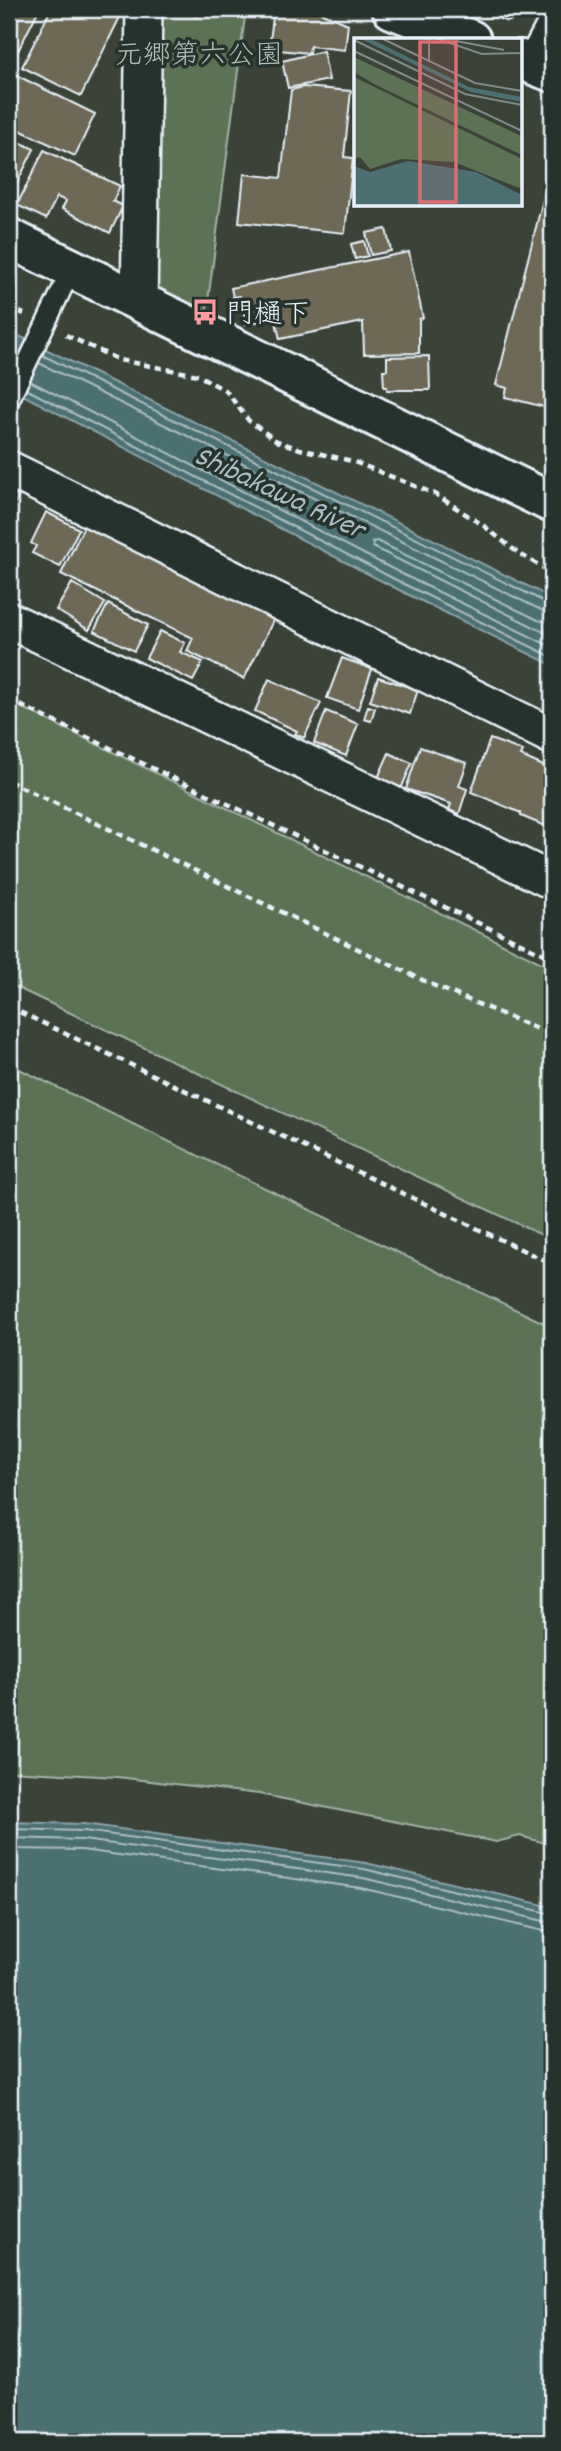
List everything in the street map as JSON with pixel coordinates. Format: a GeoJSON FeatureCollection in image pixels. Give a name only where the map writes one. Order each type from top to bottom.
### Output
{"type":"FeatureCollection","features":[{"type":"Feature","properties":{"kind":"street"},"geometry":{"type":"LineString","coordinates":[[139,301],[144,9]]}},
{"type":"Feature","properties":{"kind":"street"},"geometry":{"type":"LineString","coordinates":[[392,9],[466,38]]}},
{"type":"Feature","properties":{"kind":"street"},"geometry":{"type":"LineString","coordinates":[[9,238],[552,503]]}},
{"type":"Feature","properties":{"kind":"street"},"geometry":{"type":"LineString","coordinates":[[9,470],[552,736]]}},
{"type":"Feature","properties":{"kind":"street"},"geometry":{"type":"LineString","coordinates":[[9,620],[552,881]]}},
{"type":"Feature","properties":{"kind":"lane"},"geometry":{"type":"LineString","coordinates":[[533,65],[552,13]]}},
{"type":"Feature","properties":{"kind":"lane"},"geometry":{"type":"LineString","coordinates":[[9,401],[64,287],[75,270]]}},
{"type":"Feature","properties":{"kind":"path"},"geometry":{"type":"LineString","coordinates":[[9,307],[119,359],[198,375],[226,391],[249,421],[277,442],[352,461],[435,494],[484,526],[518,553],[552,573]]}},
{"type":"Feature","properties":{"kind":"path"},"geometry":{"type":"LineString","coordinates":[[9,700],[552,958]]}},
{"type":"Feature","properties":{"kind":"path"},"geometry":{"type":"LineString","coordinates":[[9,781],[435,986],[552,1035]]}},
{"type":"Feature","properties":{"kind":"path"},"geometry":{"type":"LineString","coordinates":[[9,1007],[552,1264]]}},
{"type":"Feature","properties":{"kind":"green space","name":"元郷第六公園"},"geometry":{"type":"Polygon","coordinates":[[[158,9],[246,9],[207,309],[202,312],[154,288],[158,9]]]}},
{"type":"Feature","properties":{"kind":"green space"},"geometry":{"type":"Polygon","coordinates":[[[9,701],[552,968],[552,1240],[9,984],[9,701]]]}},
{"type":"Feature","properties":{"kind":"green space"},"geometry":{"type":"Polygon","coordinates":[[[9,1064],[552,1327],[552,1845],[520,1836],[496,1842],[259,1794],[117,1777],[9,1771],[9,1064]]]}},
{"type":"Feature","properties":{"kind":"water","name":"Shibakawa River"},"geometry":{"type":"Polygon","coordinates":[[[9,331],[552,598],[552,665],[401,591],[9,388],[9,331]]]}},
{"type":"Feature","properties":{"kind":"water"},"geometry":{"type":"Polygon","coordinates":[[[9,1822],[84,1824],[366,1863],[552,1907],[552,2442],[9,2442],[9,1822]]]}},
{"type":"Feature","properties":{"kind":"building"},"geometry":{"type":"Polygon","coordinates":[[[9,9],[39,9],[13,61],[9,59],[9,9]]]}},
{"type":"Feature","properties":{"kind":"building"},"geometry":{"type":"Polygon","coordinates":[[[51,9],[109,9],[121,15],[81,96],[22,67],[51,9]]]}},
{"type":"Feature","properties":{"kind":"building"},"geometry":{"type":"Polygon","coordinates":[[[179,9],[200,9],[199,16],[178,13],[179,9]]]}},
{"type":"Feature","properties":{"kind":"building"},"geometry":{"type":"Polygon","coordinates":[[[274,9],[313,9],[348,24],[345,50],[310,46],[309,53],[269,49],[274,9]]]}},
{"type":"Feature","properties":{"kind":"building"},"geometry":{"type":"Polygon","coordinates":[[[476,9],[526,9],[523,16],[507,22],[476,9]]]}},
{"type":"Feature","properties":{"kind":"building"},"geometry":{"type":"Polygon","coordinates":[[[323,51],[329,80],[288,88],[282,61],[323,51]]]}},
{"type":"Feature","properties":{"kind":"building"},"geometry":{"type":"Polygon","coordinates":[[[18,76],[95,114],[75,156],[9,125],[9,95],[18,76]]]}},
{"type":"Feature","properties":{"kind":"building"},"geometry":{"type":"Polygon","coordinates":[[[304,87],[351,91],[344,157],[353,158],[345,233],[239,222],[244,174],[281,178],[291,90],[304,87]]]}},
{"type":"Feature","properties":{"kind":"building"},"geometry":{"type":"Polygon","coordinates":[[[9,137],[34,149],[15,187],[11,185],[9,189],[9,137]]]}},
{"type":"Feature","properties":{"kind":"building"},"geometry":{"type":"Polygon","coordinates":[[[44,150],[120,186],[113,201],[123,206],[110,233],[62,209],[66,201],[57,197],[46,219],[17,205],[44,150]]]}},
{"type":"Feature","properties":{"kind":"building"},"geometry":{"type":"Polygon","coordinates":[[[552,164],[552,409],[505,397],[507,388],[496,385],[552,164]]]}},
{"type":"Feature","properties":{"kind":"building"},"geometry":{"type":"Polygon","coordinates":[[[386,229],[391,251],[371,255],[366,233],[386,229]]]}},
{"type":"Feature","properties":{"kind":"building"},"geometry":{"type":"Polygon","coordinates":[[[364,241],[368,256],[355,259],[351,244],[364,241]]]}},
{"type":"Feature","properties":{"kind":"building"},"geometry":{"type":"Polygon","coordinates":[[[409,252],[423,318],[419,319],[419,353],[364,354],[363,322],[280,339],[275,318],[246,324],[240,296],[233,297],[231,288],[409,252]]]}},
{"type":"Feature","properties":{"kind":"building"},"geometry":{"type":"Polygon","coordinates":[[[429,356],[430,390],[387,390],[387,387],[384,387],[383,370],[387,370],[387,357],[429,356]]]}},
{"type":"Feature","properties":{"kind":"building"},"geometry":{"type":"Polygon","coordinates":[[[9,492],[18,497],[9,515],[9,492]]]}},
{"type":"Feature","properties":{"kind":"building"},"geometry":{"type":"Polygon","coordinates":[[[46,512],[79,529],[60,567],[32,553],[36,546],[31,543],[46,512]]]}},
{"type":"Feature","properties":{"kind":"building"},"geometry":{"type":"Polygon","coordinates":[[[84,526],[274,619],[244,679],[187,651],[193,638],[61,574],[84,526]]]}},
{"type":"Feature","properties":{"kind":"building"},"geometry":{"type":"Polygon","coordinates":[[[72,583],[105,603],[89,630],[56,610],[72,583]]]}},
{"type":"Feature","properties":{"kind":"building"},"geometry":{"type":"Polygon","coordinates":[[[108,604],[148,625],[134,651],[94,631],[108,604]]]}},
{"type":"Feature","properties":{"kind":"building"},"geometry":{"type":"Polygon","coordinates":[[[160,631],[185,643],[180,652],[203,662],[193,681],[146,658],[160,631]]]}},
{"type":"Feature","properties":{"kind":"building"},"geometry":{"type":"Polygon","coordinates":[[[342,658],[372,669],[358,709],[327,698],[342,658]]]}},
{"type":"Feature","properties":{"kind":"building"},"geometry":{"type":"Polygon","coordinates":[[[378,677],[418,690],[410,714],[370,701],[378,677]]]}},
{"type":"Feature","properties":{"kind":"building"},"geometry":{"type":"Polygon","coordinates":[[[269,679],[321,703],[304,738],[295,734],[297,731],[255,711],[269,679]]]}},
{"type":"Feature","properties":{"kind":"building"},"geometry":{"type":"Polygon","coordinates":[[[368,706],[375,708],[371,721],[364,719],[368,706]]]}},
{"type":"Feature","properties":{"kind":"building"},"geometry":{"type":"Polygon","coordinates":[[[326,711],[358,724],[346,756],[314,743],[326,711]]]}},
{"type":"Feature","properties":{"kind":"building"},"geometry":{"type":"Polygon","coordinates":[[[490,739],[523,751],[521,756],[552,770],[552,829],[471,792],[490,739]]]}},
{"type":"Feature","properties":{"kind":"building"},"geometry":{"type":"Polygon","coordinates":[[[420,747],[467,763],[459,786],[467,789],[459,814],[449,810],[451,804],[406,789],[420,747]]]}},
{"type":"Feature","properties":{"kind":"building"},"geometry":{"type":"Polygon","coordinates":[[[389,753],[412,763],[401,789],[377,780],[389,753]]]}},
{"type":"Feature","properties":{"kind":"place","name":"門樋下"},"geometry":{"type":"Point","coordinates":[205,312]}}]}
